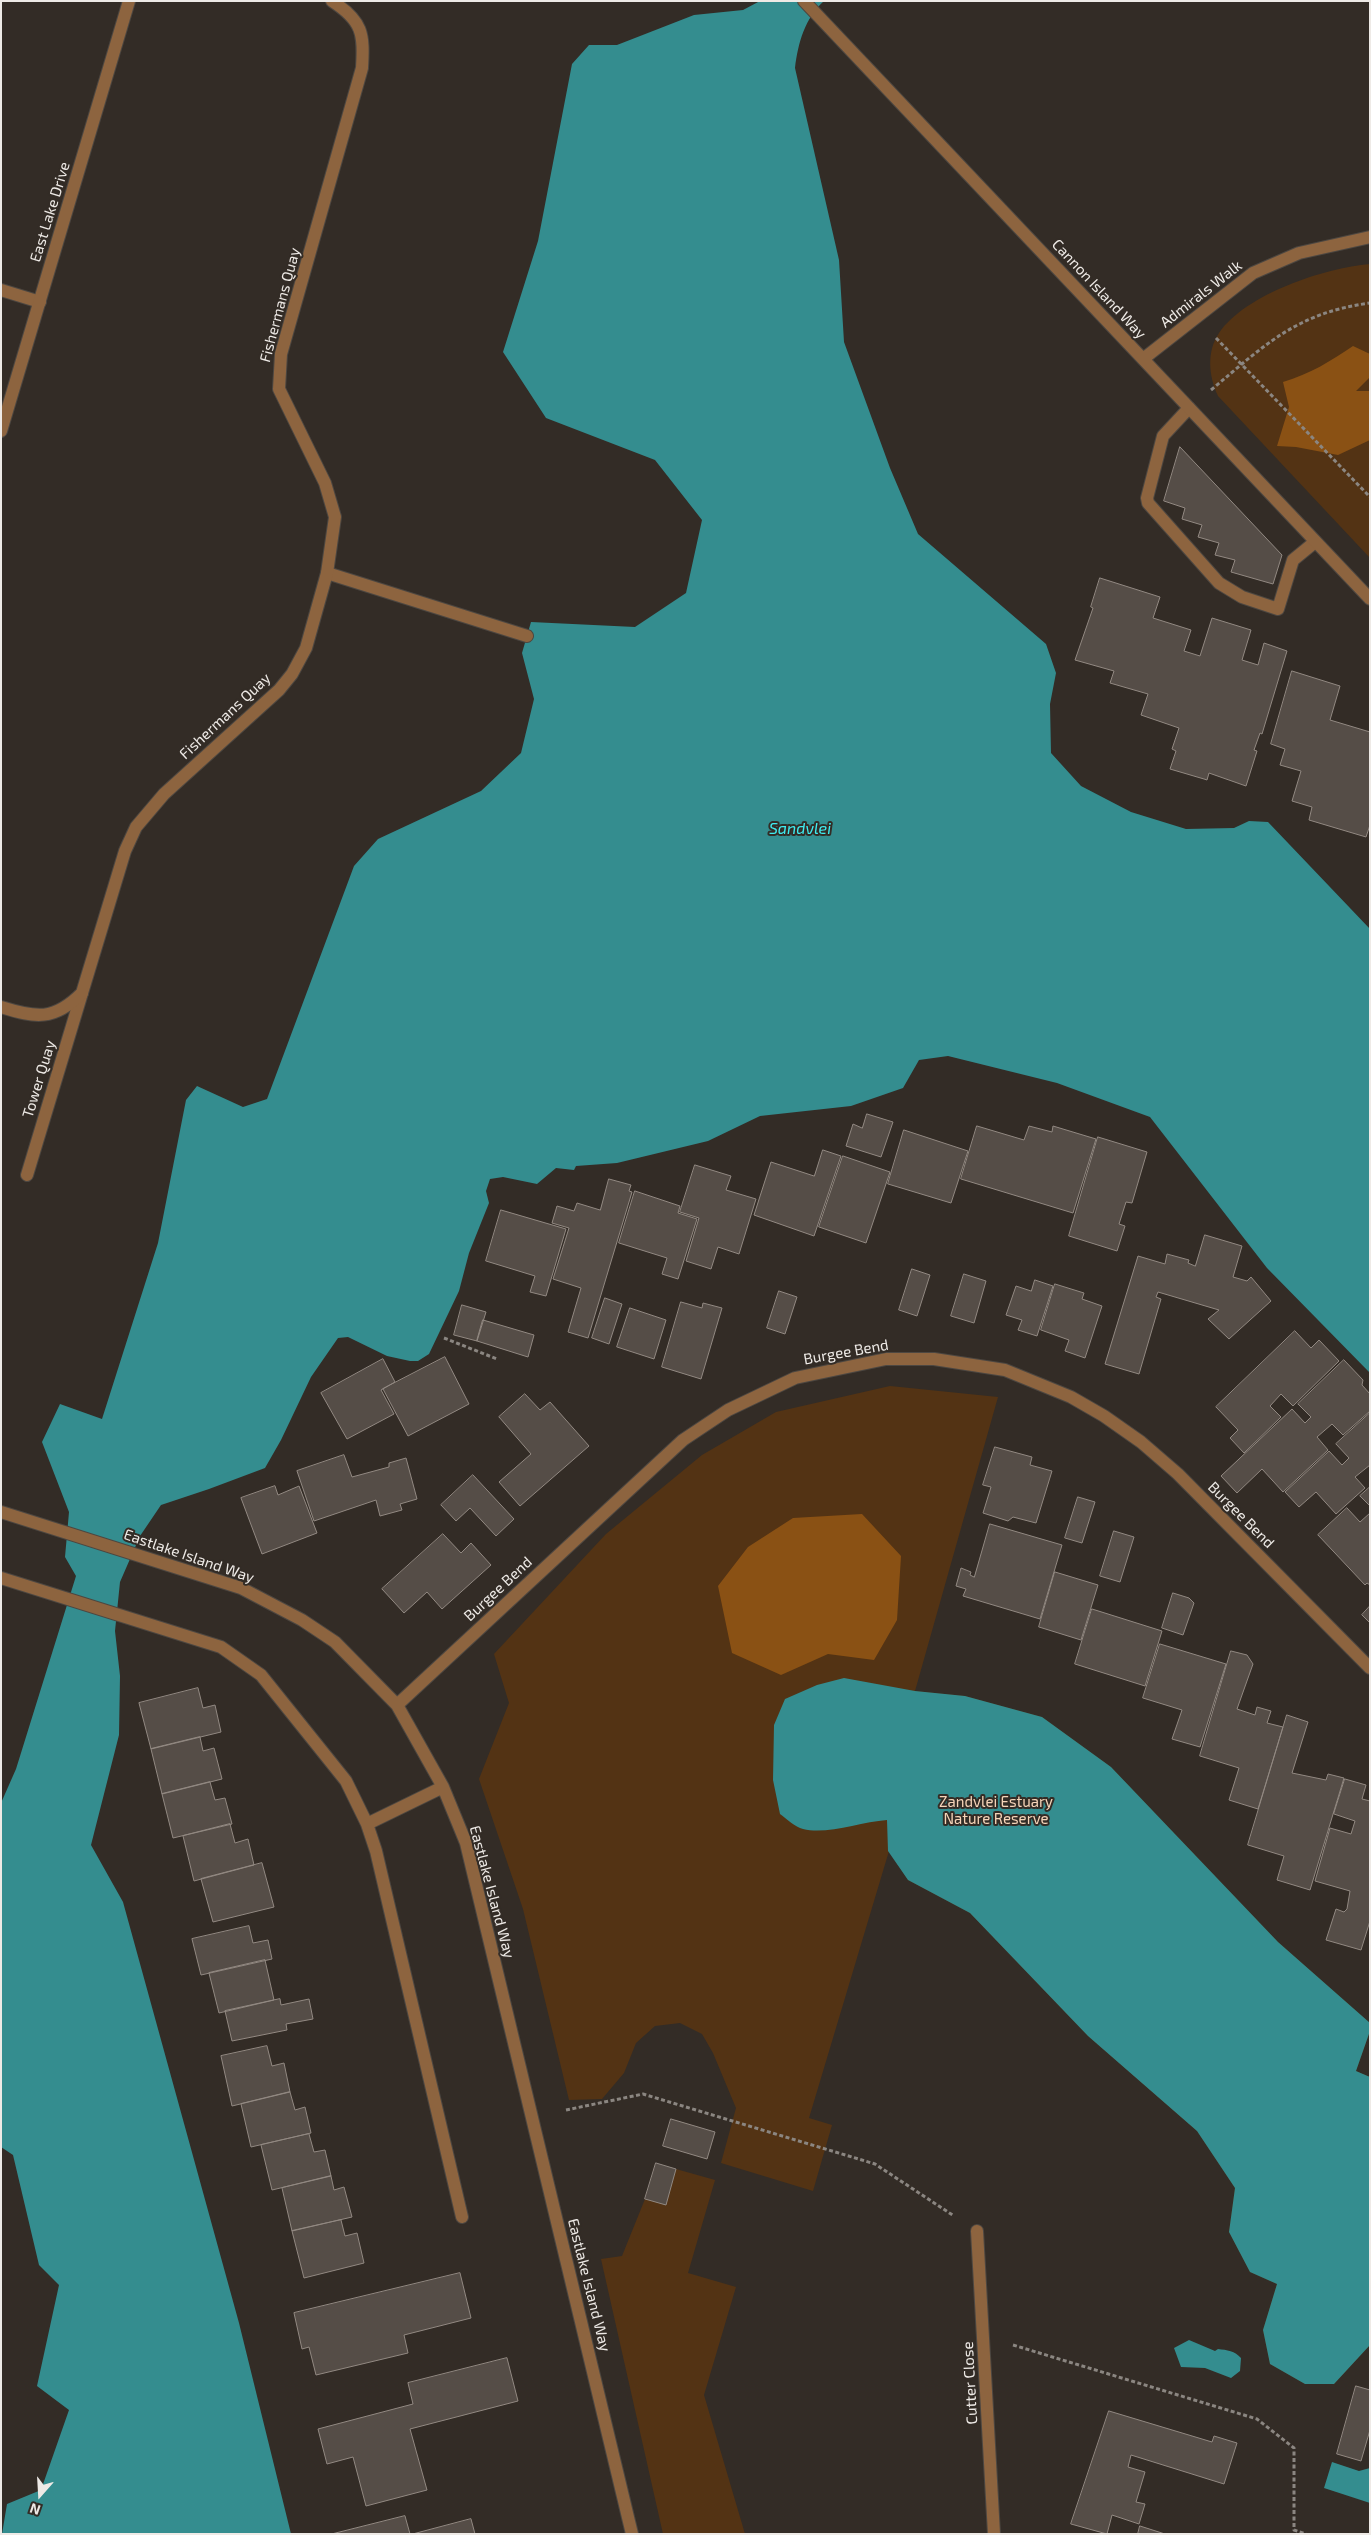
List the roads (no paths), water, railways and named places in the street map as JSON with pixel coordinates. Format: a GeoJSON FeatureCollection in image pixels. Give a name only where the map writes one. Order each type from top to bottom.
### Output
{"type":"FeatureCollection","features":[{"type":"Feature","properties":{"kind":"street","name":"East Lake Drive"},"geometry":{"type":"LineString","coordinates":[[1,431],[129,1]]}},
{"type":"Feature","properties":{"kind":"street","name":"Fishermans Quay"},"geometry":{"type":"LineString","coordinates":[[82,993],[125,851],[136,827],[164,794],[279,690],[292,674],[306,648],[327,573],[335,517],[325,483],[285,406],[279,389],[279,375],[281,354],[362,68],[364,43],[359,25],[348,11],[332,1]]}},
{"type":"Feature","properties":{"kind":"street","name":"Cannon Island Way"},"geometry":{"type":"LineString","coordinates":[[804,1],[1370,599]]}},
{"type":"Feature","properties":{"kind":"street","name":"Admirals Walk"},"geometry":{"type":"LineString","coordinates":[[1143,359],[1253,273],[1299,253],[1370,237]]}},
{"type":"Feature","properties":{"kind":"street"},"geometry":{"type":"LineString","coordinates":[[1,290],[40,302]]}},
{"type":"Feature","properties":{"kind":"street"},"geometry":{"type":"LineString","coordinates":[[1189,408],[1163,436],[1147,498],[1148,503],[1219,583],[1242,597],[1278,609],[1293,560],[1315,542]]}},
{"type":"Feature","properties":{"kind":"street"},"geometry":{"type":"LineString","coordinates":[[327,573],[527,636]]}},
{"type":"Feature","properties":{"kind":"street"},"geometry":{"type":"LineString","coordinates":[[1,1007],[40,1017],[54,1014],[70,1005],[82,993]]}},
{"type":"Feature","properties":{"kind":"street","name":"Tower Quay"},"geometry":{"type":"LineString","coordinates":[[27,1175],[82,993]]}},
{"type":"Feature","properties":{"kind":"street","name":"Burgee Bend"},"geometry":{"type":"LineString","coordinates":[[397,1705],[683,1440],[728,1410],[795,1378],[886,1360],[934,1359],[1005,1370],[1071,1397],[1104,1416],[1141,1442],[1178,1474],[1370,1668]]}},
{"type":"Feature","properties":{"kind":"street","name":"Eastlake Island Way"},"geometry":{"type":"LineString","coordinates":[[1,1512],[241,1588],[302,1620],[335,1642],[397,1705],[444,1787],[466,1844],[632,2534]]}},
{"type":"Feature","properties":{"kind":"street"},"geometry":{"type":"LineString","coordinates":[[1,1578],[221,1647],[261,1675],[346,1781],[368,1824],[376,1851],[462,2217]]}},
{"type":"Feature","properties":{"kind":"street"},"geometry":{"type":"LineString","coordinates":[[368,1824],[444,1787]]}},
{"type":"Feature","properties":{"kind":"street","name":"Cutter Close"},"geometry":{"type":"LineString","coordinates":[[977,2231],[994,2534]]}},
{"type":"Feature","properties":{"kind":"water","name":"Sandvlei"},"geometry":{"type":"Polygon","coordinates":[[[760,1],[824,1],[807,23],[798,49],[795,68],[839,260],[844,342],[890,468],[918,534],[1046,644],[1056,673],[1050,704],[1051,753],[1081,786],[1131,812],[1186,829],[1234,828],[1249,821],[1268,822],[1370,929],[1370,1373],[1267,1268],[1150,1117],[1057,1083],[948,1056],[919,1060],[903,1088],[851,1106],[760,1116],[708,1141],[617,1163],[576,1166],[574,1170],[556,1168],[537,1184],[503,1177],[490,1179],[486,1191],[489,1203],[469,1253],[459,1291],[429,1354],[418,1361],[410,1361],[387,1356],[348,1337],[338,1338],[311,1377],[281,1440],[265,1468],[161,1505],[140,1536],[120,1582],[115,1631],[120,1676],[119,1735],[91,1845],[123,1902],[239,2323],[291,2534],[2,2534],[7,2504],[41,2490],[69,2410],[37,2386],[59,2285],[39,2265],[13,2155],[1,2147],[1,1803],[16,1769],[76,1576],[65,1557],[69,1512],[42,1442],[60,1404],[102,1419],[158,1243],[186,1100],[197,1086],[243,1107],[267,1099],[354,866],[378,839],[481,791],[521,753],[534,699],[522,653],[531,622],[635,627],[686,593],[702,520],[655,460],[546,418],[503,352],[538,241],[572,64],[589,45],[617,45],[694,15],[743,10],[760,1]]]}},
{"type":"Feature","properties":{"kind":"water","name":"Zandvlei Estuary Nature Reserve"},"geometry":{"type":"Polygon","coordinates":[[[844,1678],[915,1691],[965,1696],[1042,1717],[1111,1767],[1278,1942],[1370,2023],[1370,2031],[1356,2071],[1370,2077],[1370,2345],[1334,2384],[1305,2384],[1270,2364],[1263,2330],[1277,2284],[1250,2272],[1229,2232],[1235,2188],[1197,2131],[1088,2036],[970,1913],[908,1880],[888,1851],[887,1820],[833,1829],[812,1830],[797,1827],[780,1814],[773,1780],[774,1725],[785,1699],[817,1685],[844,1678]]]}},
{"type":"Feature","properties":{"kind":"water"},"geometry":{"type":"Polygon","coordinates":[[[1189,2340],[1215,2351],[1221,2349],[1236,2354],[1241,2358],[1240,2371],[1231,2378],[1205,2368],[1181,2367],[1174,2348],[1189,2340]]]}},
{"type":"Feature","properties":{"kind":"water"},"geometry":{"type":"Polygon","coordinates":[[[1332,2462],[1359,2471],[1370,2468],[1370,2503],[1324,2488],[1332,2462]]]}}]}
